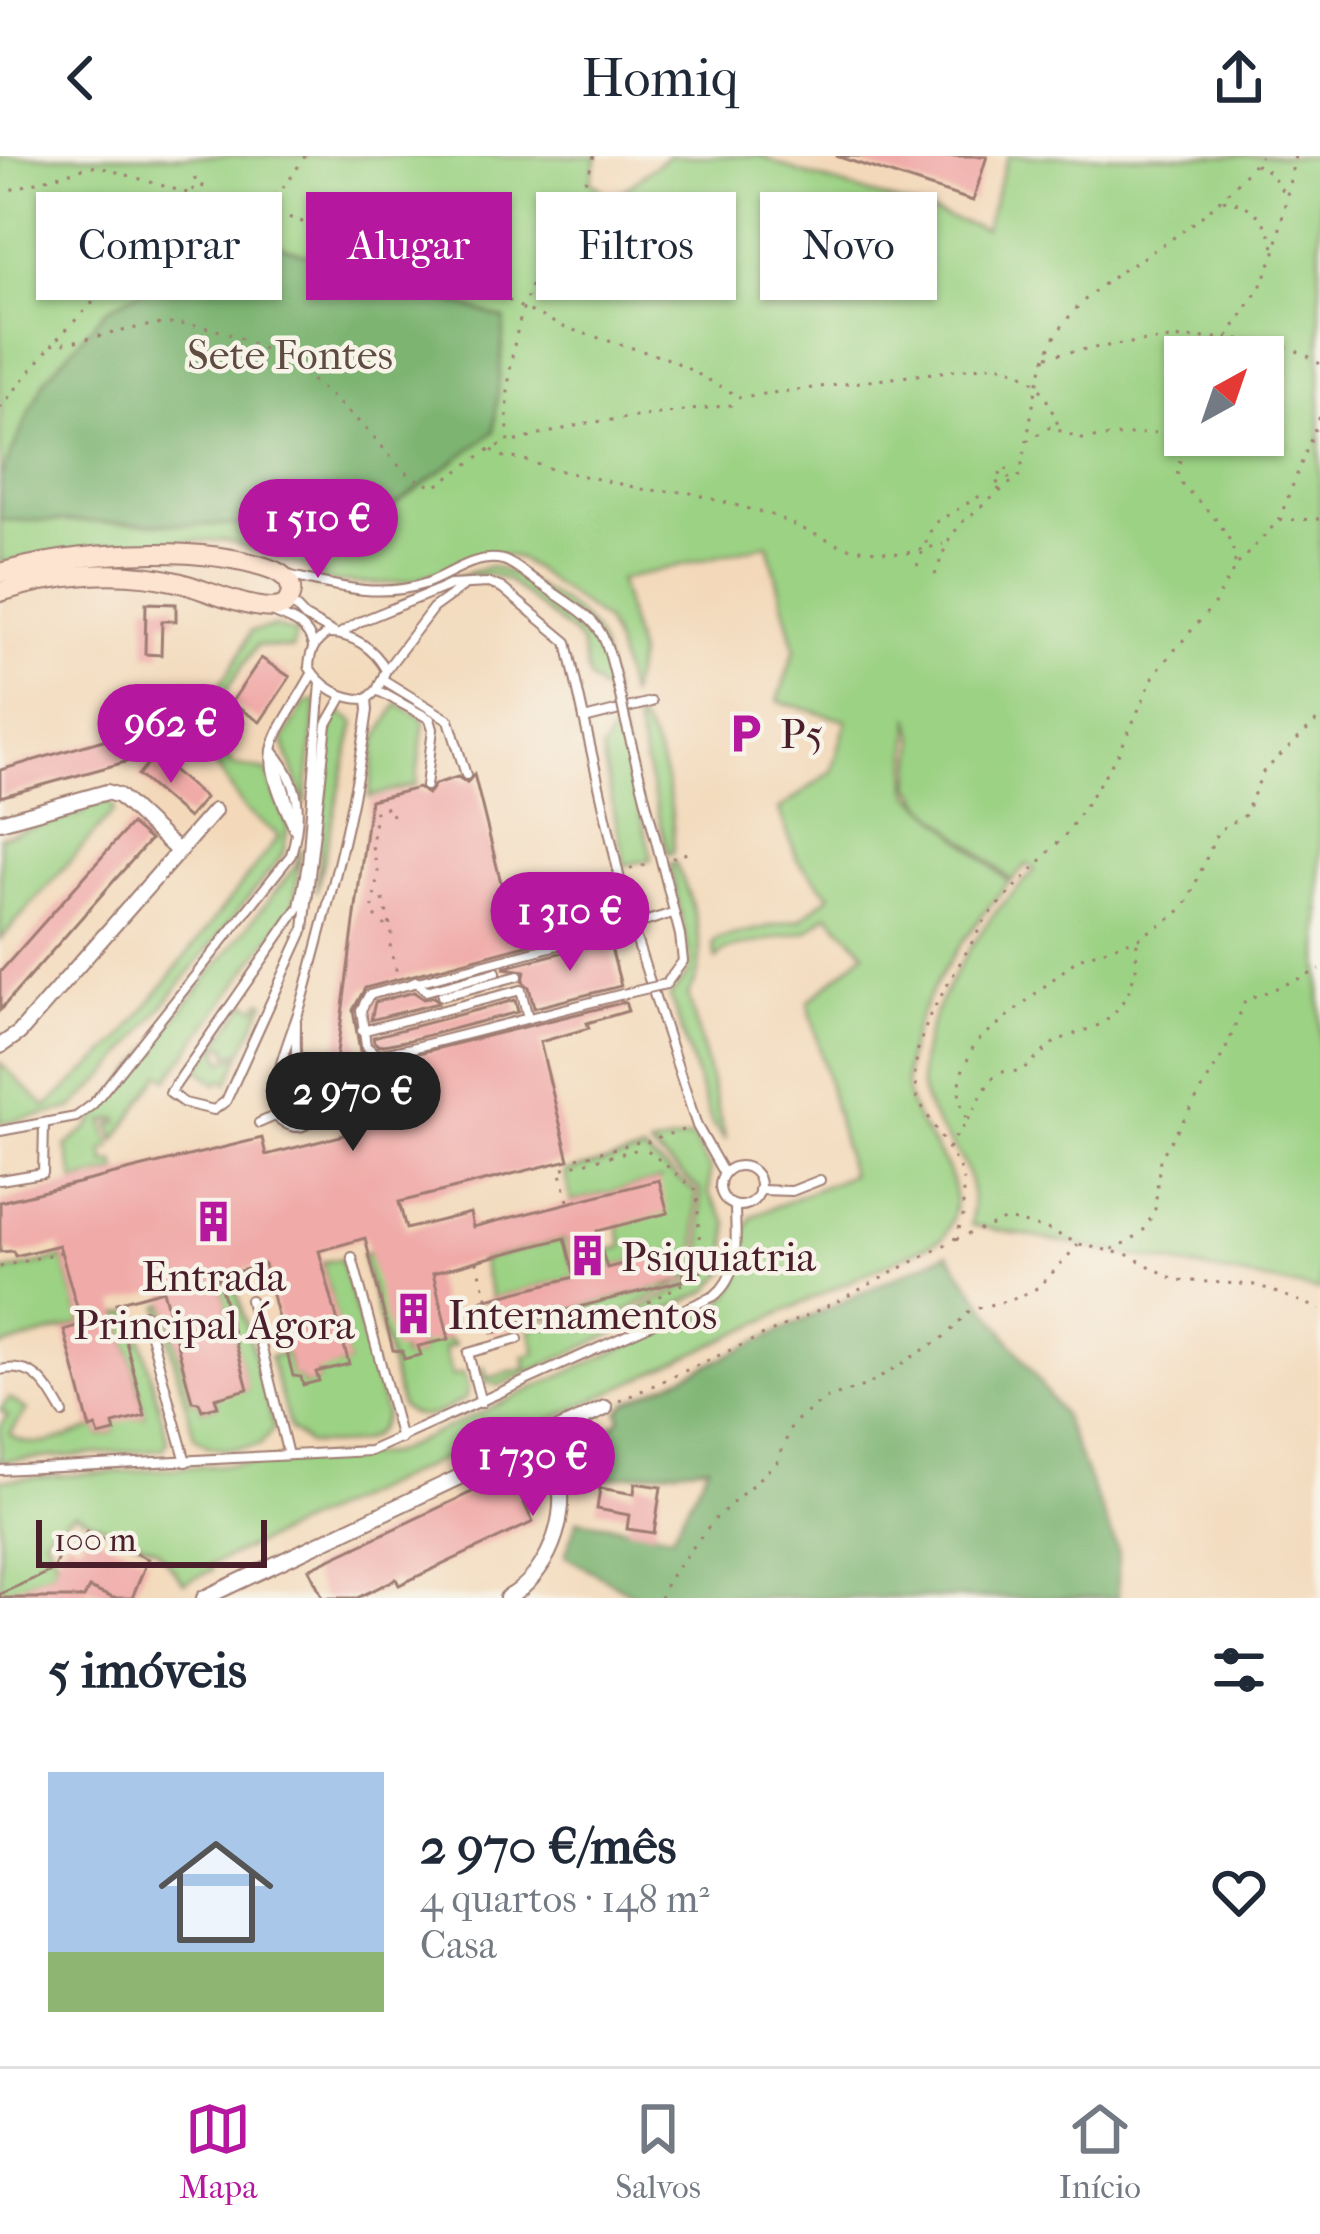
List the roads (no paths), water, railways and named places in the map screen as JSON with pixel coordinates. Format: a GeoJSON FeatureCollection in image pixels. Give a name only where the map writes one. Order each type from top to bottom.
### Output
{"type":"FeatureCollection","features":[{"type":"Feature","properties":{"kind":"street"},"geometry":{"type":"LineString","coordinates":[[213,592],[210,571],[227,555]]}},
{"type":"Feature","properties":{"kind":"street"},"geometry":{"type":"LineString","coordinates":[[0,573],[82,558],[227,555],[282,574],[291,586],[290,598],[277,610],[168,580],[117,575],[59,578],[0,592]]}},
{"type":"Feature","properties":{"kind":"street"},"geometry":{"type":"LineString","coordinates":[[0,822],[107,792],[119,796],[178,851]]}},
{"type":"Feature","properties":{"kind":"street"},"geometry":{"type":"LineString","coordinates":[[0,1046],[19,1033],[214,811]]}},
{"type":"Feature","properties":{"kind":"street"},"geometry":{"type":"LineString","coordinates":[[204,1598],[605,1408]]}},
{"type":"Feature","properties":{"kind":"street"},"geometry":{"type":"LineString","coordinates":[[507,1598],[546,1559],[559,1517],[558,1474],[542,1440]]}},
{"type":"Feature","properties":{"kind":"lane"},"geometry":{"type":"LineString","coordinates":[[282,574],[350,590],[422,585],[479,561],[502,560],[593,618],[604,633],[673,913],[683,961],[667,984],[377,1055],[366,1046],[362,1010],[369,995],[673,913]]}},
{"type":"Feature","properties":{"kind":"lane"},"geometry":{"type":"LineString","coordinates":[[313,646],[327,634],[451,585],[489,583],[567,642],[616,873],[697,1126],[724,1174],[722,1194],[735,1205],[750,1203],[759,1190],[759,1180],[749,1169],[736,1167],[724,1174]]}},
{"type":"Feature","properties":{"kind":"lane"},"geometry":{"type":"LineString","coordinates":[[312,584],[290,598],[305,617],[373,652],[384,675],[448,720],[466,775]]}},
{"type":"Feature","properties":{"kind":"lane"},"geometry":{"type":"LineString","coordinates":[[267,610],[310,634],[312,674],[343,696],[367,699],[433,608],[463,586]]}},
{"type":"Feature","properties":{"kind":"lane"},"geometry":{"type":"LineString","coordinates":[[295,830],[269,762],[282,722],[312,674]]}},
{"type":"Feature","properties":{"kind":"lane"},"geometry":{"type":"LineString","coordinates":[[321,682],[307,864],[299,907],[170,1093],[184,1103],[214,1110],[226,1101],[304,929],[327,724],[343,696]]}},
{"type":"Feature","properties":{"kind":"lane"},"geometry":{"type":"LineString","coordinates":[[377,690],[430,719],[433,730],[426,786]]}},
{"type":"Feature","properties":{"kind":"lane"},"geometry":{"type":"LineString","coordinates":[[275,1116],[272,1092],[296,1022],[352,807],[367,699]]}},
{"type":"Feature","properties":{"kind":"lane"},"geometry":{"type":"LineString","coordinates":[[584,719],[651,702]]}},
{"type":"Feature","properties":{"kind":"lane"},"geometry":{"type":"LineString","coordinates":[[0,1131],[76,1117],[105,1089],[291,855],[299,800],[287,767],[272,750]]}},
{"type":"Feature","properties":{"kind":"lane"},"geometry":{"type":"LineString","coordinates":[[513,957],[528,1018]]}},
{"type":"Feature","properties":{"kind":"lane"},"geometry":{"type":"LineString","coordinates":[[416,981],[426,991],[496,972]]}},
{"type":"Feature","properties":{"kind":"lane"},"geometry":{"type":"LineString","coordinates":[[442,996],[518,976]]}},
{"type":"Feature","properties":{"kind":"lane"},"geometry":{"type":"LineString","coordinates":[[362,1031],[521,990]]}},
{"type":"Feature","properties":{"kind":"lane"},"geometry":{"type":"LineString","coordinates":[[275,1116],[293,1127],[304,1126],[313,1118],[314,1107],[298,1070],[296,1022]]}},
{"type":"Feature","properties":{"kind":"lane"},"geometry":{"type":"LineString","coordinates":[[259,1123],[275,1116]]}},
{"type":"Feature","properties":{"kind":"lane"},"geometry":{"type":"LineString","coordinates":[[0,1180],[43,1173],[44,1124]]}},
{"type":"Feature","properties":{"kind":"lane"},"geometry":{"type":"LineString","coordinates":[[759,1190],[792,1191],[820,1180]]}},
{"type":"Feature","properties":{"kind":"lane"},"geometry":{"type":"LineString","coordinates":[[0,1470],[370,1451],[714,1296],[733,1273],[735,1205]]}},
{"type":"Feature","properties":{"kind":"lane"},"geometry":{"type":"LineString","coordinates":[[352,1257],[400,1439]]}},
{"type":"Feature","properties":{"kind":"lane"},"geometry":{"type":"LineString","coordinates":[[250,1300],[288,1454]]}},
{"type":"Feature","properties":{"kind":"lane"},"geometry":{"type":"LineString","coordinates":[[145,1314],[186,1462]]}},
{"type":"Feature","properties":{"kind":"lane"},"geometry":{"type":"LineString","coordinates":[[481,1403],[468,1353],[518,1339]]}},
{"type":"Feature","properties":{"kind":"lane"},"geometry":{"type":"LineString","coordinates":[[0,1370],[18,1366],[41,1378],[64,1413]]}},
{"type":"Feature","properties":{"kind":"place","name":"P5"},"geometry":{"type":"Point","coordinates":[746,733]}},
{"type":"Feature","properties":{"kind":"place","name":"Entrada Principal Ágora"},"geometry":{"type":"Point","coordinates":[214,1222]}},
{"type":"Feature","properties":{"kind":"place","name":"Psiquiatria"},"geometry":{"type":"Point","coordinates":[587,1256]}},
{"type":"Feature","properties":{"kind":"place","name":"Internamentos"},"geometry":{"type":"Point","coordinates":[414,1314]}},
{"type":"Feature","properties":{"kind":"park label","name":"Sete Fontes"},"geometry":{"type":"Point","coordinates":[290,354]}}]}
